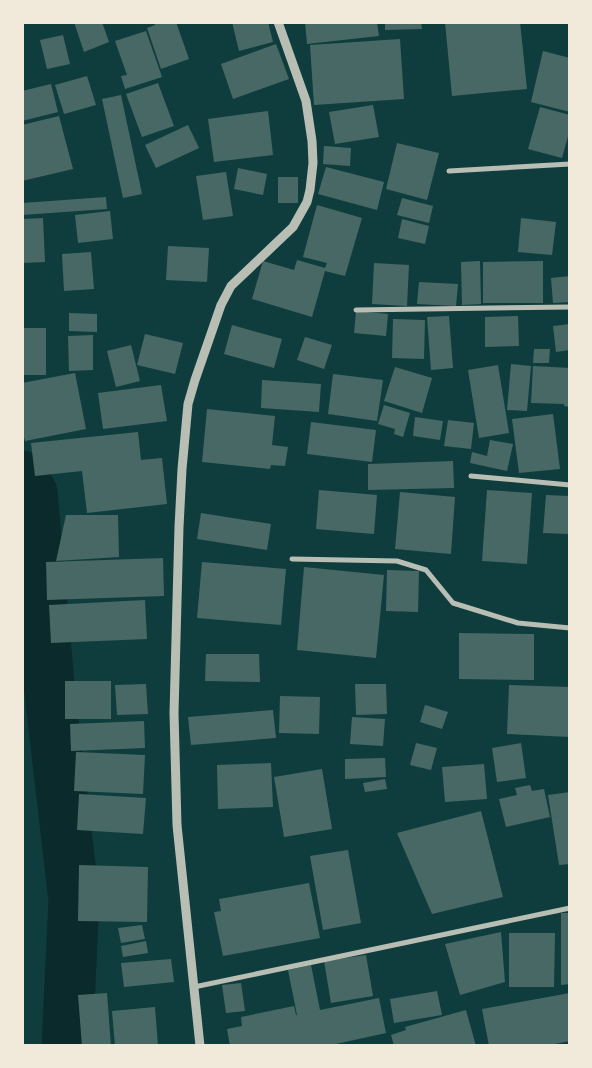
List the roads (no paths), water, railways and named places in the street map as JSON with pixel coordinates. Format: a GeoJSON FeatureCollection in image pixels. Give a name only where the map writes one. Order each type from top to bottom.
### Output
{"type":"FeatureCollection","features":[{"type":"Feature","properties":{"kind":"street"},"geometry":{"type":"LineString","coordinates":[[200,1046],[177,825],[174,713],[182,469],[188,404],[221,305],[232,286],[293,227],[307,202],[310,190],[313,163],[306,101],[278,22]]}},
{"type":"Feature","properties":{"kind":"street"},"geometry":{"type":"LineString","coordinates":[[449,171],[570,164]]}},
{"type":"Feature","properties":{"kind":"street"},"geometry":{"type":"LineString","coordinates":[[356,310],[570,307]]}},
{"type":"Feature","properties":{"kind":"street"},"geometry":{"type":"LineString","coordinates":[[471,476],[570,485]]}},
{"type":"Feature","properties":{"kind":"street"},"geometry":{"type":"LineString","coordinates":[[292,558],[397,561],[426,570],[453,604],[518,623],[570,628]]}},
{"type":"Feature","properties":{"kind":"street"},"geometry":{"type":"LineString","coordinates":[[194,987],[570,908]]}},
{"type":"Feature","properties":{"kind":"waterway"},"geometry":{"type":"LineString","coordinates":[[22,476],[32,493],[49,684],[74,900],[67,1046]]}}]}
